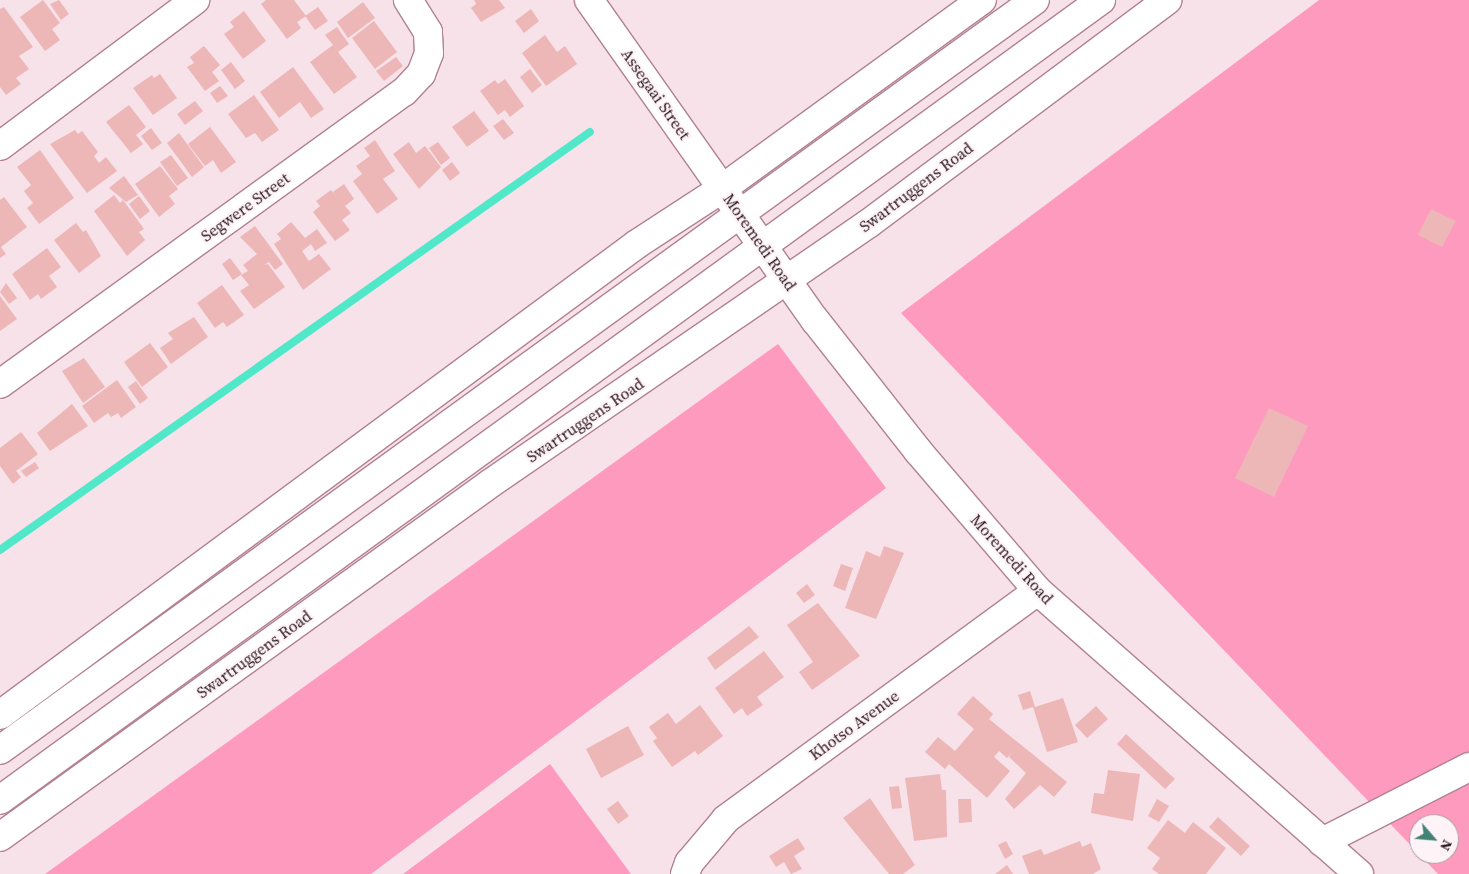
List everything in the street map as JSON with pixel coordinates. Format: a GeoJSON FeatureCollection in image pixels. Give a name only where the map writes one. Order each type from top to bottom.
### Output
{"type":"FeatureCollection","features":[{"type":"Feature","properties":{"kind":"main road"},"geometry":{"type":"LineString","coordinates":[[0,146],[195,0]]}},
{"type":"Feature","properties":{"kind":"main road","name":"Segwere Street"},"geometry":{"type":"LineString","coordinates":[[0,384],[404,92],[421,74],[429,53],[428,32],[408,0]]}},
{"type":"Feature","properties":{"kind":"main road","name":"Assegaai Street"},"geometry":{"type":"LineString","coordinates":[[589,0],[723,188]]}},
{"type":"Feature","properties":{"kind":"main road"},"geometry":{"type":"LineString","coordinates":[[0,715],[637,244],[723,188],[982,0]]}},
{"type":"Feature","properties":{"kind":"main road"},"geometry":{"type":"LineString","coordinates":[[0,750],[1035,0]]}},
{"type":"Feature","properties":{"kind":"main road"},"geometry":{"type":"LineString","coordinates":[[0,800],[1101,0]]}},
{"type":"Feature","properties":{"kind":"main road","name":"Swartruggens Road"},"geometry":{"type":"LineString","coordinates":[[0,837],[491,483],[786,282],[1167,0]]}},
{"type":"Feature","properties":{"kind":"main road","name":"Moremedi Road"},"geometry":{"type":"LineString","coordinates":[[723,188],[786,282],[918,451],[1038,591],[1360,874]]}},
{"type":"Feature","properties":{"kind":"main road","name":"Khotso Avenue"},"geometry":{"type":"LineString","coordinates":[[685,874],[689,863],[726,819],[1038,591]]}},
{"type":"Feature","properties":{"kind":"main road"},"geometry":{"type":"LineString","coordinates":[[1322,842],[1469,767]]}},
{"type":"Feature","properties":{"kind":"shaded area"},"geometry":{"type":"Polygon","coordinates":[[[1319,0],[1469,0],[1469,874],[1438,874],[1428,864],[1459,864],[1459,814],[1409,814],[1409,844],[901,313],[1319,0]]]}},
{"type":"Feature","properties":{"kind":"shaded area"},"geometry":{"type":"Polygon","coordinates":[[[778,344],[886,488],[371,874],[45,874],[778,344]]]}},
{"type":"Feature","properties":{"kind":"shaded area"},"geometry":{"type":"Polygon","coordinates":[[[550,764],[631,874],[403,874],[550,764]]]}},
{"type":"Feature","properties":{"kind":"building"},"geometry":{"type":"Polygon","coordinates":[[[43,0],[60,23],[52,29],[60,40],[45,51],[20,17],[43,0]]]}},
{"type":"Feature","properties":{"kind":"building"},"geometry":{"type":"Polygon","coordinates":[[[59,0],[69,14],[61,20],[50,4],[59,0]]]}},
{"type":"Feature","properties":{"kind":"building"},"geometry":{"type":"Polygon","coordinates":[[[266,0],[294,0],[306,16],[297,22],[301,28],[287,39],[261,4],[266,0]]]}},
{"type":"Feature","properties":{"kind":"building"},"geometry":{"type":"Polygon","coordinates":[[[474,0],[499,0],[505,8],[481,22],[471,8],[476,4],[474,0]]]}},
{"type":"Feature","properties":{"kind":"building"},"geometry":{"type":"Polygon","coordinates":[[[363,2],[375,18],[348,38],[337,22],[363,2]]]}},
{"type":"Feature","properties":{"kind":"building"},"geometry":{"type":"Polygon","coordinates":[[[4,7],[33,47],[19,56],[29,69],[16,78],[21,84],[6,95],[0,87],[0,9],[4,7]]]}},
{"type":"Feature","properties":{"kind":"building"},"geometry":{"type":"Polygon","coordinates":[[[318,7],[328,21],[315,30],[305,16],[318,7]]]}},
{"type":"Feature","properties":{"kind":"building"},"geometry":{"type":"Polygon","coordinates":[[[531,9],[539,21],[524,33],[515,21],[531,9]]]}},
{"type":"Feature","properties":{"kind":"building"},"geometry":{"type":"Polygon","coordinates":[[[244,11],[266,41],[243,59],[224,34],[234,27],[230,22],[244,11]]]}},
{"type":"Feature","properties":{"kind":"building"},"geometry":{"type":"Polygon","coordinates":[[[374,21],[397,52],[375,69],[352,38],[374,21]]]}},
{"type":"Feature","properties":{"kind":"building"},"geometry":{"type":"Polygon","coordinates":[[[337,27],[349,44],[338,52],[357,77],[334,94],[310,62],[333,45],[325,35],[337,27]]]}},
{"type":"Feature","properties":{"kind":"building"},"geometry":{"type":"Polygon","coordinates":[[[545,35],[557,52],[565,46],[577,64],[546,86],[522,53],[545,35]]]}},
{"type":"Feature","properties":{"kind":"building"},"geometry":{"type":"Polygon","coordinates":[[[204,46],[220,65],[212,72],[219,81],[205,91],[187,67],[194,63],[190,57],[204,46]]]}},
{"type":"Feature","properties":{"kind":"building"},"geometry":{"type":"Polygon","coordinates":[[[396,57],[403,66],[384,81],[376,71],[396,57]]]}},
{"type":"Feature","properties":{"kind":"building"},"geometry":{"type":"Polygon","coordinates":[[[231,62],[245,81],[235,89],[221,70],[231,62]]]}},
{"type":"Feature","properties":{"kind":"building"},"geometry":{"type":"Polygon","coordinates":[[[293,67],[324,109],[311,118],[300,102],[279,118],[260,92],[293,67]]]}},
{"type":"Feature","properties":{"kind":"building"},"geometry":{"type":"Polygon","coordinates":[[[530,69],[542,85],[532,93],[520,77],[530,69]]]}},
{"type":"Feature","properties":{"kind":"building"},"geometry":{"type":"Polygon","coordinates":[[[160,74],[177,98],[153,115],[133,88],[152,75],[154,78],[160,74]]]}},
{"type":"Feature","properties":{"kind":"building"},"geometry":{"type":"Polygon","coordinates":[[[505,79],[524,106],[510,117],[505,110],[498,115],[480,91],[495,80],[498,84],[505,79]]]}},
{"type":"Feature","properties":{"kind":"building"},"geometry":{"type":"Polygon","coordinates":[[[220,86],[228,96],[217,103],[210,93],[220,86]]]}},
{"type":"Feature","properties":{"kind":"building"},"geometry":{"type":"Polygon","coordinates":[[[254,95],[279,130],[262,142],[255,133],[246,138],[228,114],[254,95]]]}},
{"type":"Feature","properties":{"kind":"building"},"geometry":{"type":"Polygon","coordinates":[[[195,101],[203,111],[185,125],[177,114],[195,101]]]}},
{"type":"Feature","properties":{"kind":"building"},"geometry":{"type":"Polygon","coordinates":[[[129,105],[146,127],[136,135],[143,144],[131,153],[106,122],[129,105]]]}},
{"type":"Feature","properties":{"kind":"building"},"geometry":{"type":"Polygon","coordinates":[[[474,111],[489,131],[467,147],[452,127],[474,111]]]}},
{"type":"Feature","properties":{"kind":"building"},"geometry":{"type":"Polygon","coordinates":[[[503,119],[514,133],[504,140],[493,126],[503,119]]]}},
{"type":"Feature","properties":{"kind":"building"},"geometry":{"type":"Polygon","coordinates":[[[210,127],[236,162],[221,173],[213,160],[205,166],[188,144],[210,127]]]}},
{"type":"Feature","properties":{"kind":"building"},"geometry":{"type":"Polygon","coordinates":[[[151,128],[162,143],[152,150],[141,136],[151,128]]]}},
{"type":"Feature","properties":{"kind":"building"},"geometry":{"type":"Polygon","coordinates":[[[75,130],[78,134],[82,131],[98,152],[94,156],[99,163],[106,157],[117,171],[87,193],[50,144],[75,130]]]}},
{"type":"Feature","properties":{"kind":"building"},"geometry":{"type":"Polygon","coordinates":[[[179,133],[204,167],[192,177],[167,143],[179,133]]]}},
{"type":"Feature","properties":{"kind":"building"},"geometry":{"type":"Polygon","coordinates":[[[375,140],[395,171],[383,179],[398,199],[377,214],[353,181],[362,174],[356,166],[370,156],[364,148],[375,140]]]}},
{"type":"Feature","properties":{"kind":"building"},"geometry":{"type":"Polygon","coordinates":[[[409,142],[416,153],[425,146],[441,167],[419,189],[393,154],[409,142]]]}},
{"type":"Feature","properties":{"kind":"building"},"geometry":{"type":"Polygon","coordinates":[[[438,142],[450,158],[441,165],[429,148],[438,142]]]}},
{"type":"Feature","properties":{"kind":"building"},"geometry":{"type":"Polygon","coordinates":[[[40,150],[74,198],[39,224],[27,208],[33,203],[24,191],[31,185],[17,167],[40,150]]]}},
{"type":"Feature","properties":{"kind":"building"},"geometry":{"type":"Polygon","coordinates":[[[171,155],[188,178],[177,186],[160,162],[171,155]]]}},
{"type":"Feature","properties":{"kind":"building"},"geometry":{"type":"Polygon","coordinates":[[[452,162],[460,173],[450,181],[442,170],[452,162]]]}},
{"type":"Feature","properties":{"kind":"building"},"geometry":{"type":"Polygon","coordinates":[[[160,166],[178,189],[169,196],[175,204],[159,217],[135,184],[160,166]]]}},
{"type":"Feature","properties":{"kind":"building"},"geometry":{"type":"Polygon","coordinates":[[[124,176],[138,195],[126,202],[109,188],[124,176]]]}},
{"type":"Feature","properties":{"kind":"building"},"geometry":{"type":"Polygon","coordinates":[[[344,184],[354,199],[345,206],[351,213],[342,220],[350,230],[335,241],[313,212],[320,206],[316,201],[331,190],[340,201],[333,192],[344,184]]]}},
{"type":"Feature","properties":{"kind":"building"},"geometry":{"type":"Polygon","coordinates":[[[114,195],[120,203],[123,200],[144,229],[139,232],[145,240],[127,256],[94,211],[114,195]]]}},
{"type":"Feature","properties":{"kind":"building"},"geometry":{"type":"Polygon","coordinates":[[[139,196],[150,211],[140,219],[129,204],[139,196]]]}},
{"type":"Feature","properties":{"kind":"building"},"geometry":{"type":"Polygon","coordinates":[[[4,197],[27,227],[1,247],[6,254],[0,258],[0,200],[4,197]]]}},
{"type":"Feature","properties":{"kind":"building"},"geometry":{"type":"Polygon","coordinates":[[[1431,209],[1456,221],[1442,247],[1418,235],[1431,209]]]}},
{"type":"Feature","properties":{"kind":"building"},"geometry":{"type":"Polygon","coordinates":[[[291,222],[305,238],[317,229],[327,243],[315,251],[311,244],[302,251],[309,261],[319,254],[331,269],[303,290],[274,244],[281,239],[277,234],[291,222]]]}},
{"type":"Feature","properties":{"kind":"building"},"geometry":{"type":"Polygon","coordinates":[[[76,223],[83,232],[86,230],[101,256],[79,273],[54,240],[76,223]]]}},
{"type":"Feature","properties":{"kind":"building"},"geometry":{"type":"Polygon","coordinates":[[[255,226],[283,264],[275,270],[269,262],[264,265],[268,264],[285,287],[254,309],[240,291],[249,285],[241,275],[248,271],[243,265],[257,254],[240,237],[255,226]]]}},
{"type":"Feature","properties":{"kind":"building"},"geometry":{"type":"Polygon","coordinates":[[[47,248],[61,267],[49,276],[57,287],[41,299],[38,294],[30,300],[12,274],[47,248]]]}},
{"type":"Feature","properties":{"kind":"building"},"geometry":{"type":"Polygon","coordinates":[[[230,258],[242,274],[233,280],[222,264],[230,258]]]}},
{"type":"Feature","properties":{"kind":"building"},"geometry":{"type":"Polygon","coordinates":[[[6,283],[17,298],[9,304],[0,292],[6,283]]]}},
{"type":"Feature","properties":{"kind":"building"},"geometry":{"type":"Polygon","coordinates":[[[222,285],[244,315],[227,327],[223,322],[215,328],[197,303],[222,285]]]}},
{"type":"Feature","properties":{"kind":"building"},"geometry":{"type":"Polygon","coordinates":[[[0,296],[17,319],[0,331],[0,296]]]}},
{"type":"Feature","properties":{"kind":"building"},"geometry":{"type":"Polygon","coordinates":[[[194,317],[208,337],[171,364],[160,348],[173,339],[168,333],[194,317]]]}},
{"type":"Feature","properties":{"kind":"building"},"geometry":{"type":"Polygon","coordinates":[[[150,343],[168,367],[142,387],[124,362],[150,343]]]}},
{"type":"Feature","properties":{"kind":"building"},"geometry":{"type":"Polygon","coordinates":[[[84,358],[105,387],[83,403],[62,371],[84,358]]]}},
{"type":"Feature","properties":{"kind":"building"},"geometry":{"type":"Polygon","coordinates":[[[117,380],[136,407],[121,418],[118,413],[111,417],[108,413],[94,423],[82,406],[117,380]]]}},
{"type":"Feature","properties":{"kind":"building"},"geometry":{"type":"Polygon","coordinates":[[[136,381],[148,398],[140,404],[128,387],[136,381]]]}},
{"type":"Feature","properties":{"kind":"building"},"geometry":{"type":"Polygon","coordinates":[[[72,404],[88,426],[50,451],[37,433],[72,404]]]}},
{"type":"Feature","properties":{"kind":"building"},"geometry":{"type":"Polygon","coordinates":[[[1269,408],[1308,426],[1274,497],[1235,478],[1269,408]]]}},
{"type":"Feature","properties":{"kind":"building"},"geometry":{"type":"Polygon","coordinates":[[[21,432],[38,454],[16,471],[21,477],[13,484],[0,466],[0,448],[21,432]]]}},
{"type":"Feature","properties":{"kind":"building"},"geometry":{"type":"Polygon","coordinates":[[[35,462],[39,468],[26,477],[21,471],[35,462]]]}},
{"type":"Feature","properties":{"kind":"building"},"geometry":{"type":"Polygon","coordinates":[[[884,546],[904,553],[876,619],[845,608],[866,551],[880,557],[884,546]]]}},
{"type":"Feature","properties":{"kind":"building"},"geometry":{"type":"Polygon","coordinates":[[[841,564],[853,568],[845,591],[833,586],[841,564]]]}},
{"type":"Feature","properties":{"kind":"building"},"geometry":{"type":"Polygon","coordinates":[[[807,584],[815,595],[804,603],[796,593],[807,584]]]}},
{"type":"Feature","properties":{"kind":"building"},"geometry":{"type":"Polygon","coordinates":[[[818,603],[860,656],[812,690],[799,672],[813,662],[787,625],[818,603]]]}},
{"type":"Feature","properties":{"kind":"building"},"geometry":{"type":"Polygon","coordinates":[[[749,626],[759,637],[715,670],[707,658],[749,626]]]}},
{"type":"Feature","properties":{"kind":"building"},"geometry":{"type":"Polygon","coordinates":[[[764,651],[784,677],[757,697],[763,705],[747,716],[742,708],[734,714],[715,688],[764,651]]]}},
{"type":"Feature","properties":{"kind":"building"},"geometry":{"type":"Polygon","coordinates":[[[1030,691],[1035,707],[1063,698],[1078,742],[1047,752],[1033,707],[1023,710],[1018,695],[1030,691]]]}},
{"type":"Feature","properties":{"kind":"building"},"geometry":{"type":"Polygon","coordinates":[[[973,696],[993,714],[989,719],[1067,782],[1054,797],[1040,785],[1014,809],[1005,799],[1026,773],[1009,757],[1013,752],[1007,758],[999,751],[994,757],[1010,771],[987,798],[949,764],[945,769],[925,752],[938,737],[955,751],[974,729],[957,714],[973,696]]]}},
{"type":"Feature","properties":{"kind":"building"},"geometry":{"type":"Polygon","coordinates":[[[700,705],[723,736],[698,755],[695,751],[672,767],[653,741],[657,738],[649,727],[668,713],[676,724],[700,705]]]}},
{"type":"Feature","properties":{"kind":"building"},"geometry":{"type":"Polygon","coordinates":[[[1096,706],[1108,719],[1087,738],[1075,725],[1096,706]]]}},
{"type":"Feature","properties":{"kind":"building"},"geometry":{"type":"Polygon","coordinates":[[[628,726],[644,755],[601,778],[586,749],[628,726]]]}},
{"type":"Feature","properties":{"kind":"building"},"geometry":{"type":"Polygon","coordinates":[[[1126,734],[1175,779],[1165,789],[1117,744],[1126,734]]]}},
{"type":"Feature","properties":{"kind":"building"},"geometry":{"type":"Polygon","coordinates":[[[1108,770],[1140,774],[1133,821],[1091,813],[1094,793],[1104,794],[1108,770]]]}},
{"type":"Feature","properties":{"kind":"building"},"geometry":{"type":"Polygon","coordinates":[[[940,774],[942,790],[946,790],[947,837],[914,841],[905,778],[940,774]]]}},
{"type":"Feature","properties":{"kind":"building"},"geometry":{"type":"Polygon","coordinates":[[[899,786],[902,808],[892,809],[889,787],[899,786]]]}},
{"type":"Feature","properties":{"kind":"building"},"geometry":{"type":"Polygon","coordinates":[[[870,798],[915,865],[903,874],[889,874],[843,818],[870,798]]]}},
{"type":"Feature","properties":{"kind":"building"},"geometry":{"type":"Polygon","coordinates":[[[958,799],[971,799],[972,822],[959,823],[958,799]]]}},
{"type":"Feature","properties":{"kind":"building"},"geometry":{"type":"Polygon","coordinates":[[[1157,799],[1169,806],[1159,822],[1148,816],[1157,799]]]}},
{"type":"Feature","properties":{"kind":"building"},"geometry":{"type":"Polygon","coordinates":[[[618,801],[629,816],[618,824],[607,809],[618,801]]]}},
{"type":"Feature","properties":{"kind":"building"},"geometry":{"type":"Polygon","coordinates":[[[1218,817],[1250,846],[1241,856],[1209,827],[1218,817]]]}},
{"type":"Feature","properties":{"kind":"building"},"geometry":{"type":"Polygon","coordinates":[[[1168,820],[1185,833],[1193,822],[1226,848],[1206,874],[1159,874],[1152,869],[1160,858],[1147,848],[1168,820]]]}},
{"type":"Feature","properties":{"kind":"building"},"geometry":{"type":"Polygon","coordinates":[[[798,838],[805,849],[794,856],[802,869],[791,874],[784,862],[776,867],[769,856],[798,838]]]}},
{"type":"Feature","properties":{"kind":"building"},"geometry":{"type":"Polygon","coordinates":[[[1006,841],[1013,854],[1005,859],[998,845],[1006,841]]]}},
{"type":"Feature","properties":{"kind":"building"},"geometry":{"type":"Polygon","coordinates":[[[1080,841],[1082,847],[1091,843],[1101,869],[1093,874],[1029,874],[1022,856],[1041,849],[1044,855],[1080,841]]]}},
{"type":"Feature","properties":{"kind":"building"},"geometry":{"type":"Polygon","coordinates":[[[1007,865],[1013,874],[995,874],[1007,865]]]}},
{"type":"Feature","properties":{"kind":"waterway"},"geometry":{"type":"LineString","coordinates":[[0,550],[590,132]]}}]}
